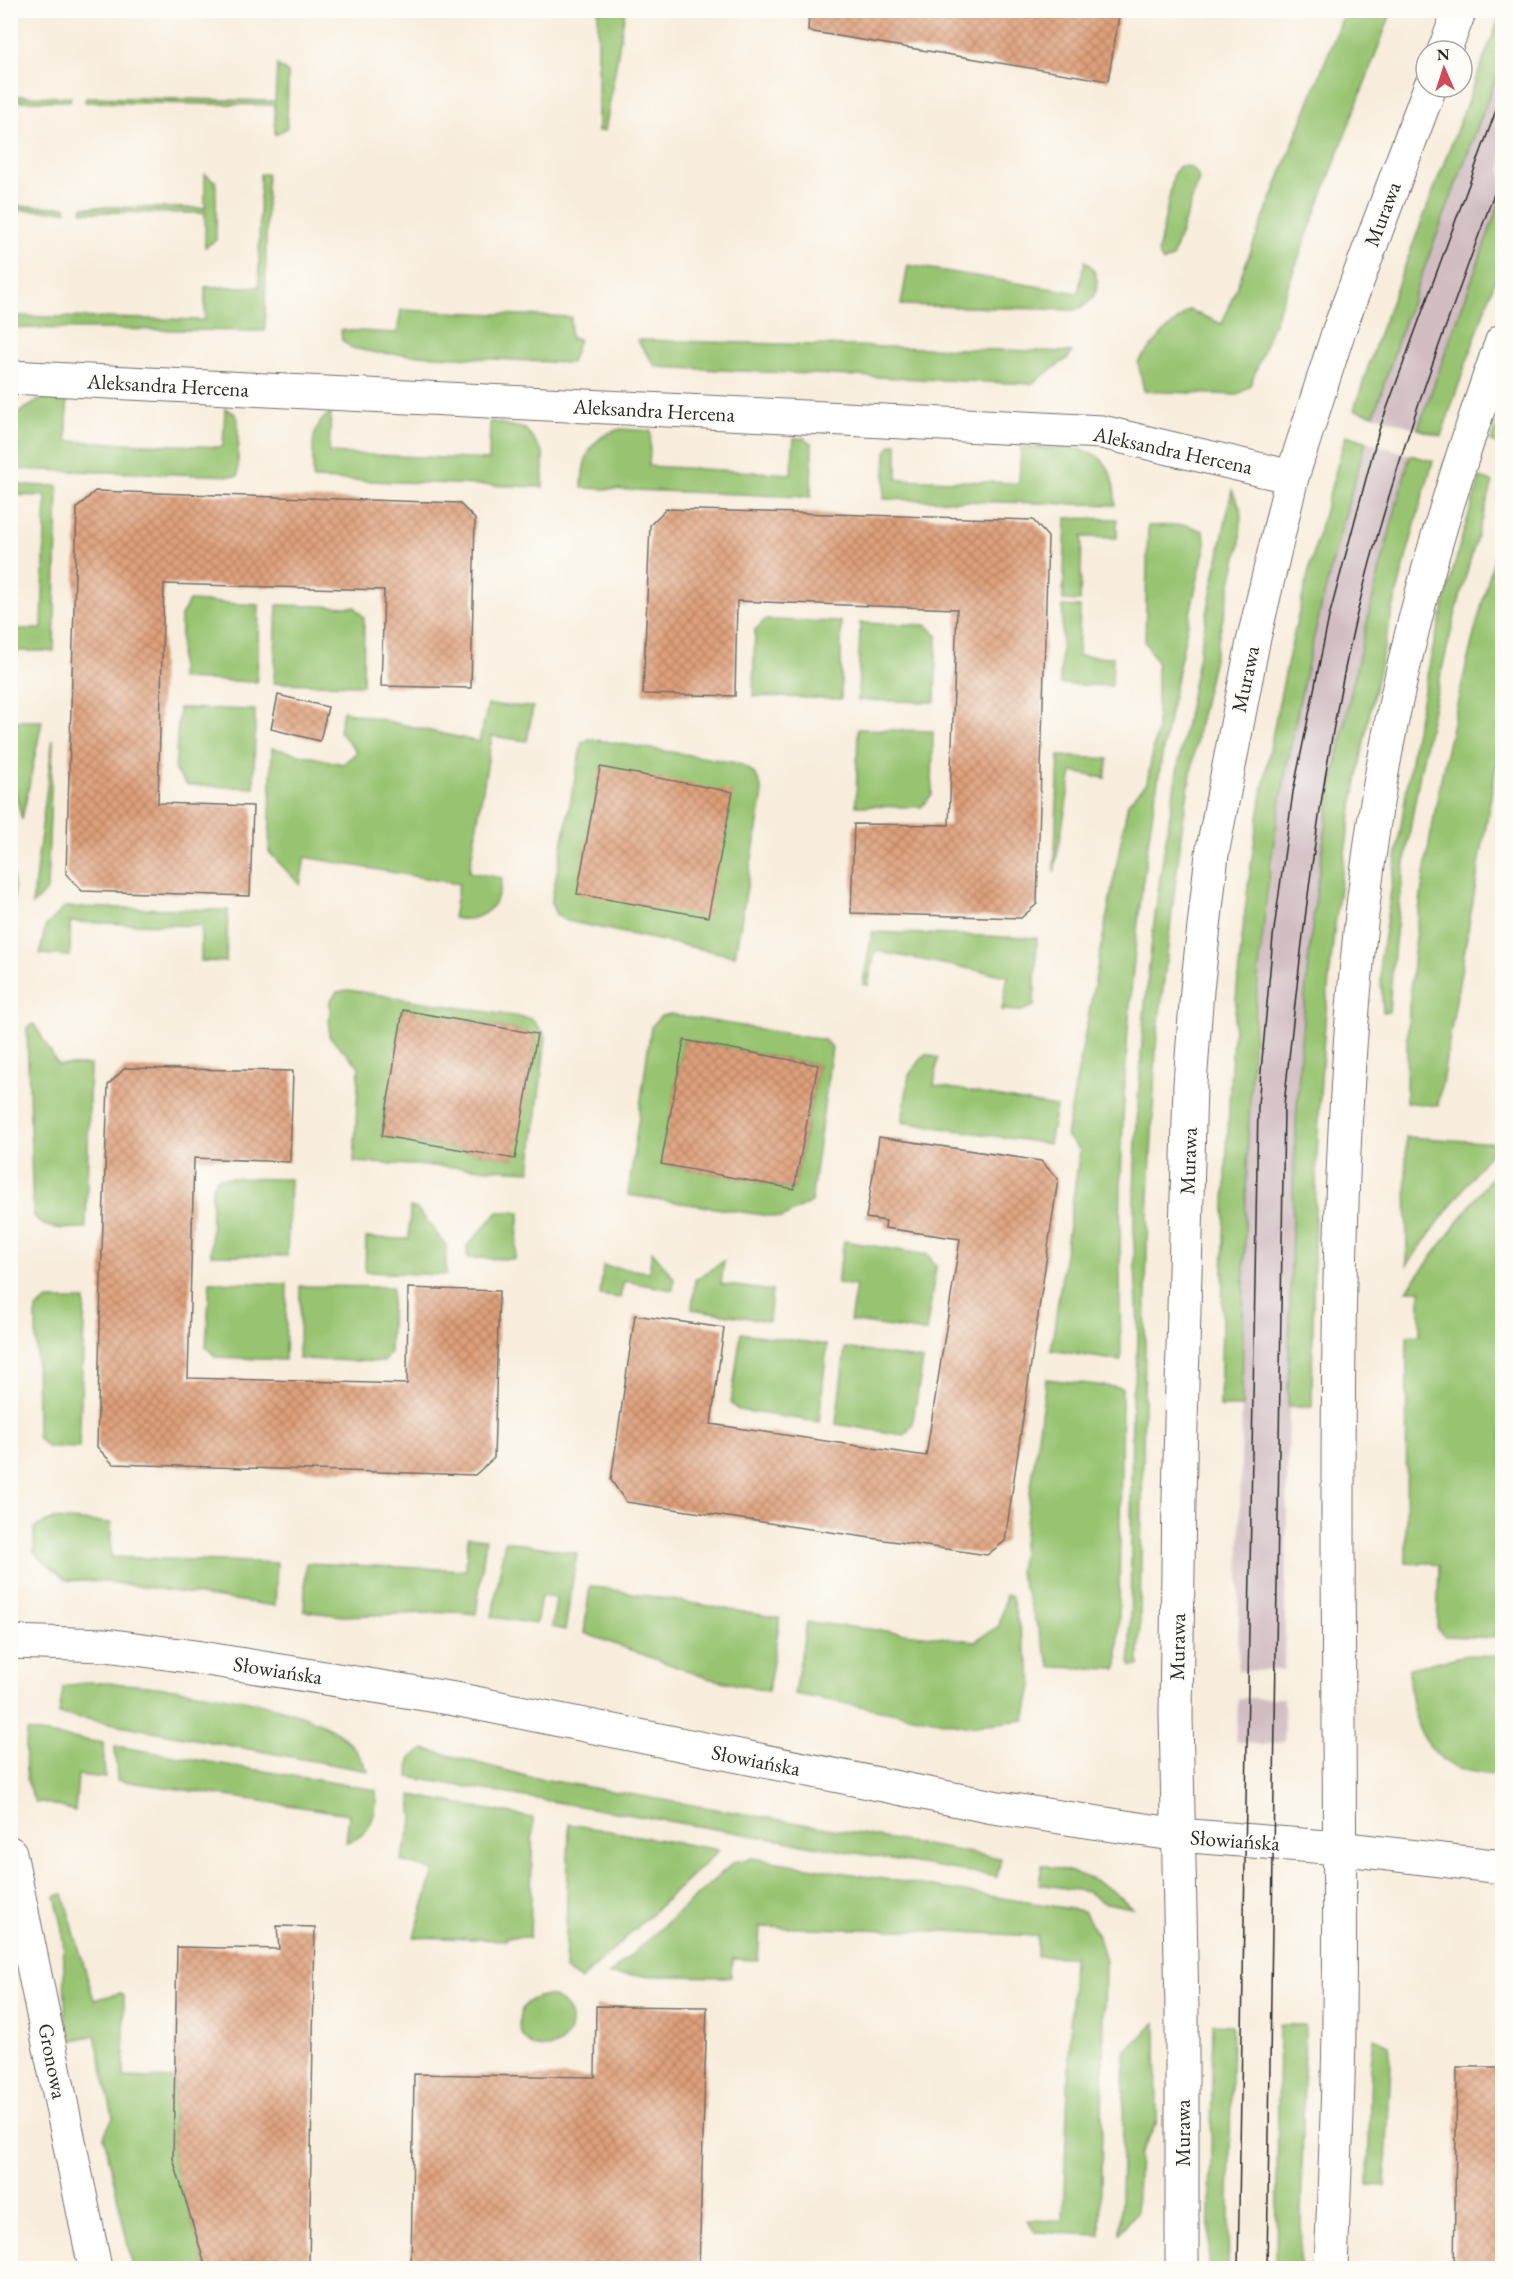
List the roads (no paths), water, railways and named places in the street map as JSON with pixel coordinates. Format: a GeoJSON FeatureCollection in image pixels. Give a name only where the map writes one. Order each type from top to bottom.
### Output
{"type":"FeatureCollection","features":[{"type":"Feature","properties":{"kind":"street"},"geometry":{"type":"LineString","coordinates":[[1449,39],[1460,10]]}},
{"type":"Feature","properties":{"kind":"street","name":"Murawa"},"geometry":{"type":"LineString","coordinates":[[1182,2268],[1176,1715],[1179,1498],[1187,1167],[1197,990],[1212,854],[1232,745],[1292,477],[1339,330],[1426,99]]}},
{"type":"Feature","properties":{"kind":"street"},"geometry":{"type":"LineString","coordinates":[[1331,2268],[1340,2012],[1338,1292],[1355,995],[1365,890],[1383,772],[1425,576],[1461,456],[1503,341]]}},
{"type":"Feature","properties":{"kind":"street","name":"Aleksandra Hercena"},"geometry":{"type":"LineString","coordinates":[[10,376],[1102,432],[1292,477]]}},
{"type":"Feature","properties":{"kind":"street","name":"Słowiańska"},"geometry":{"type":"LineString","coordinates":[[10,1642],[106,1645],[455,1699],[993,1807],[1179,1835],[1338,1848],[1503,1867]]}},
{"type":"Feature","properties":{"kind":"street","name":"Gronowa"},"geometry":{"type":"LineString","coordinates":[[10,1853],[95,2268]]}},
{"type":"Feature","properties":{"kind":"tram line"},"geometry":{"type":"LineString","coordinates":[[1238,2268],[1258,1105],[1273,937],[1293,792],[1329,617],[1379,430],[1502,94]]}},
{"type":"Feature","properties":{"kind":"tram line"},"geometry":{"type":"LineString","coordinates":[[1267,2268],[1284,1105],[1297,984],[1312,862],[1331,742],[1342,682],[1369,565],[1403,451],[1502,172]]}}]}
